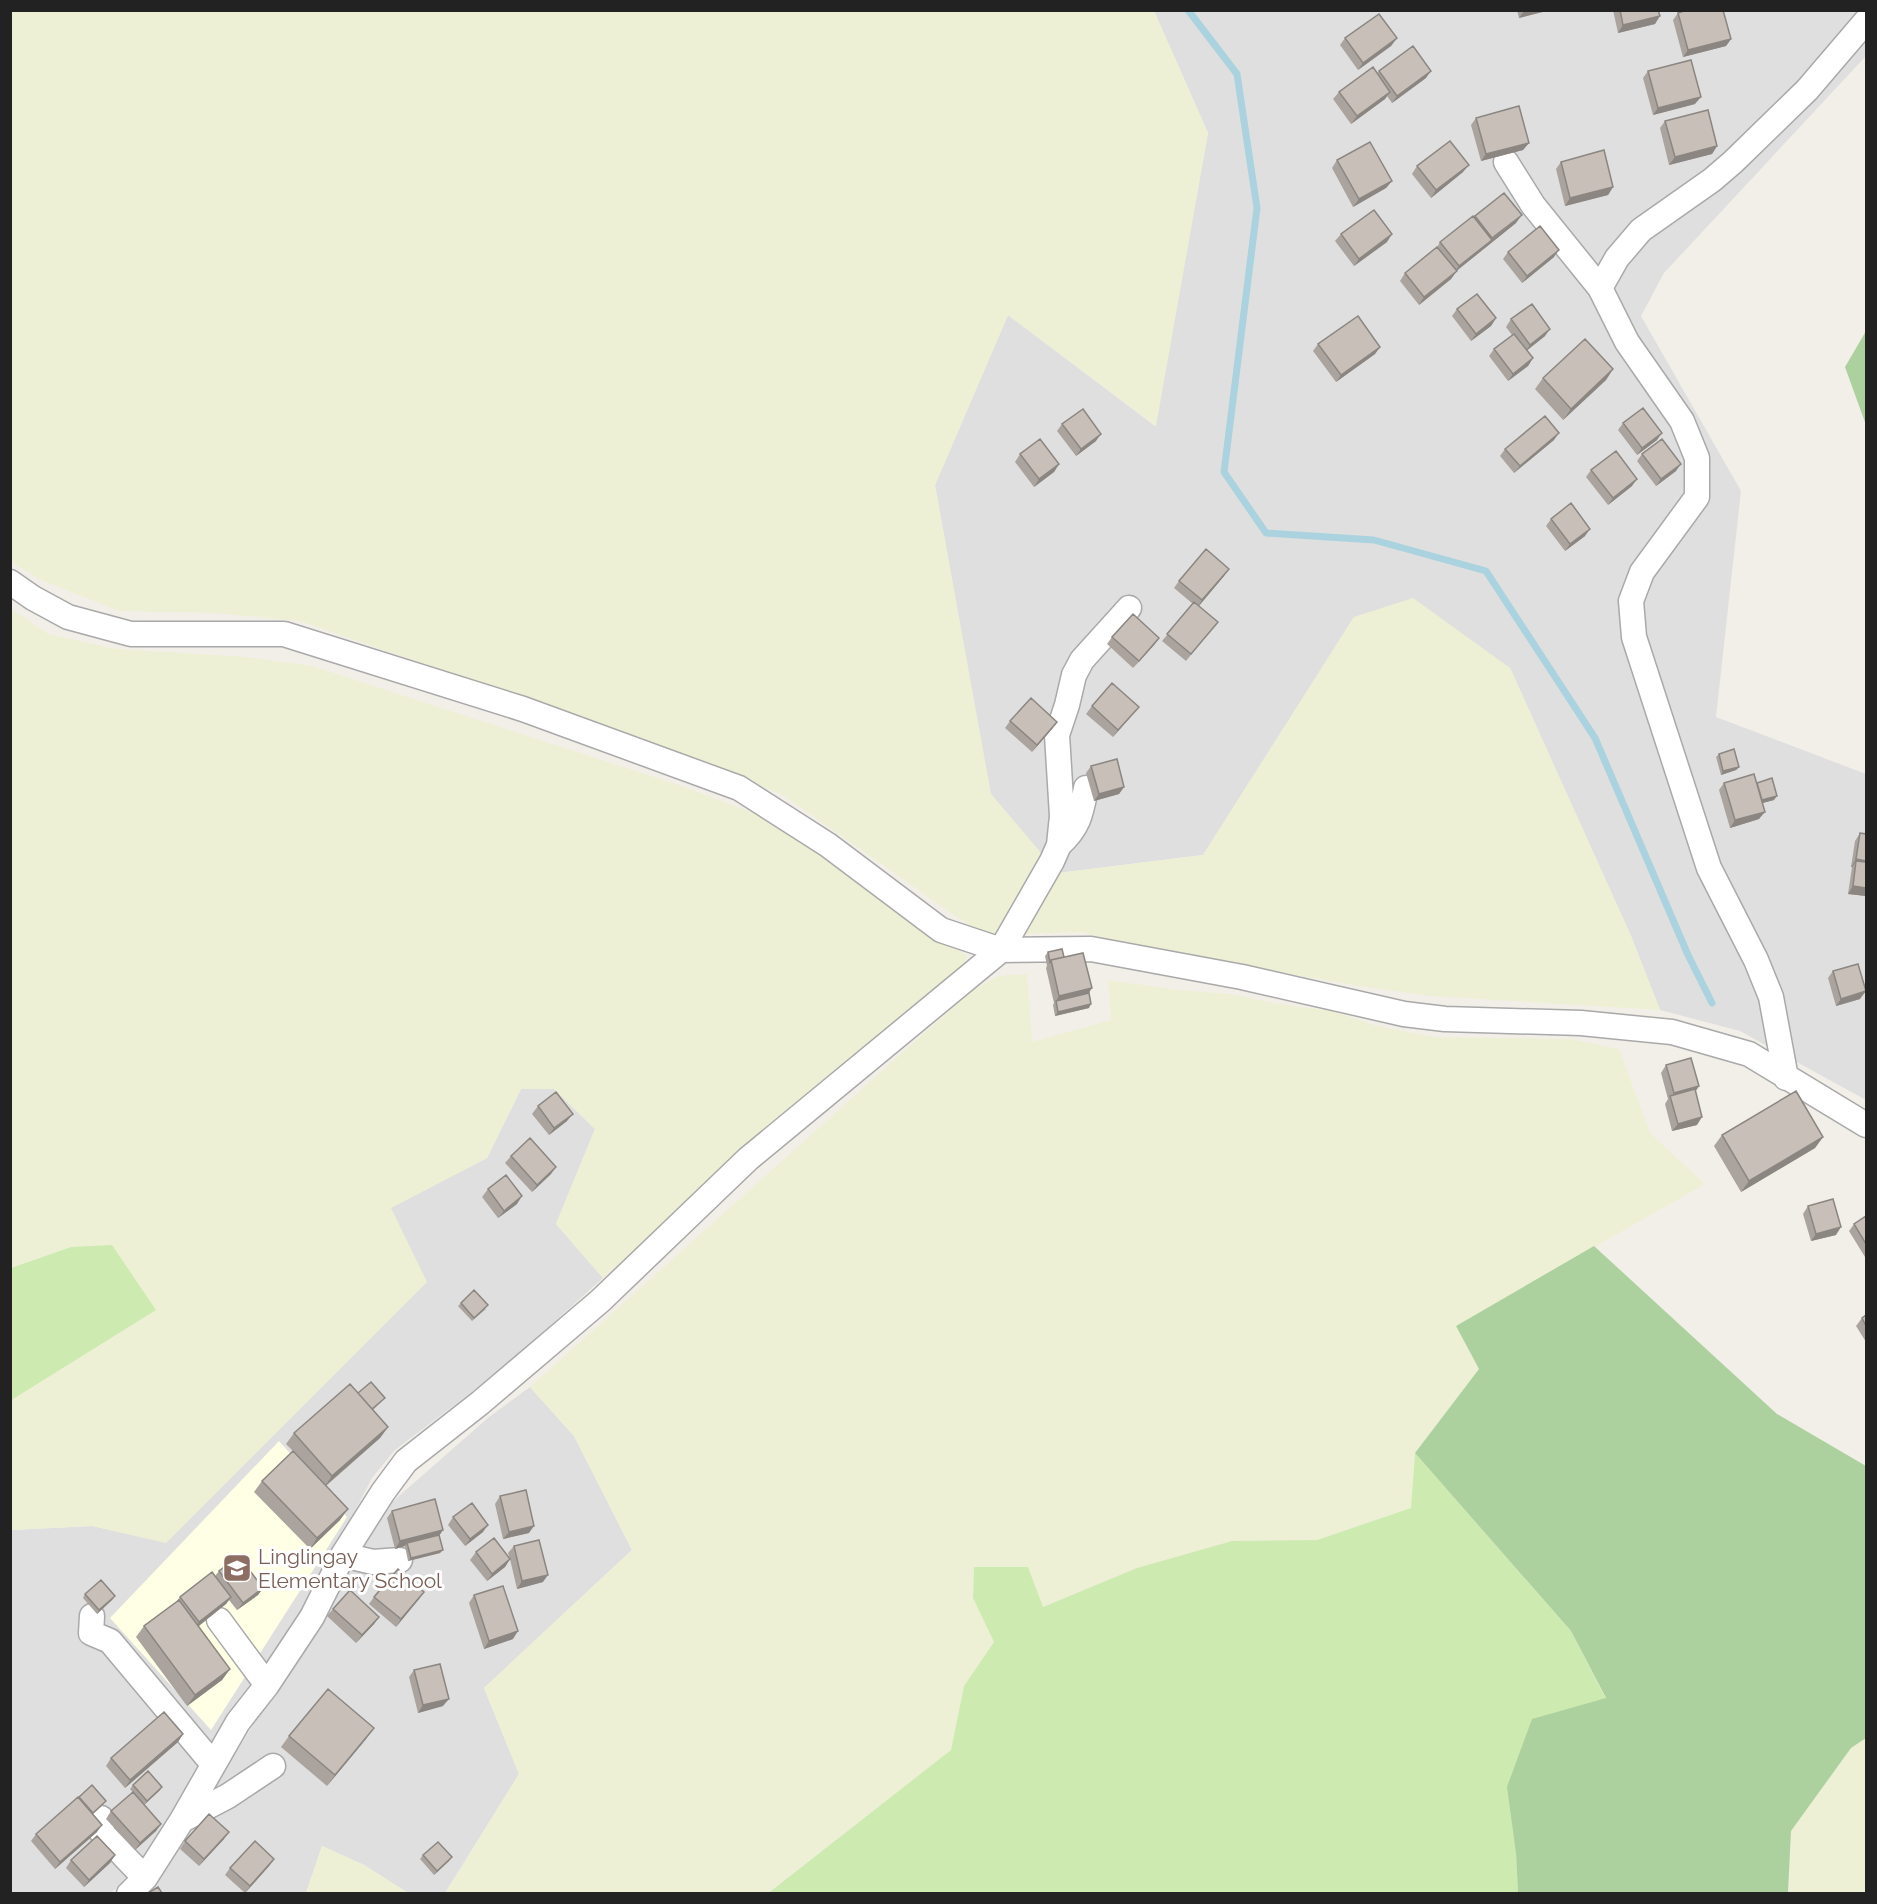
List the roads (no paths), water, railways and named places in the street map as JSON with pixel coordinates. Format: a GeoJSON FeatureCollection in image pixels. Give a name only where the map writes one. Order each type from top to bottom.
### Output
{"type":"FeatureCollection","features":[{"type":"Feature","properties":{"kind":"street"},"geometry":{"type":"LineString","coordinates":[[1600,288],[1617,258],[1641,230],[1712,180],[1733,162],[1807,90],[1866,21]]}},
{"type":"Feature","properties":{"kind":"street"},"geometry":{"type":"LineString","coordinates":[[1506,162],[1533,206],[1600,288],[1627,342],[1682,421],[1696,458],[1697,496],[1642,572],[1631,601],[1634,636],[1710,868],[1756,960],[1772,998],[1786,1078]]}},
{"type":"Feature","properties":{"kind":"street"},"geometry":{"type":"LineString","coordinates":[[10,582],[33,598],[68,617],[131,634],[284,634],[523,709],[739,788],[828,844],[941,930],[1000,950],[1091,949],[1242,978],[1404,1014],[1445,1019],[1581,1023],[1672,1032],[1749,1054],[1866,1125]]}},
{"type":"Feature","properties":{"kind":"street"},"geometry":{"type":"LineString","coordinates":[[101,1818],[102,1833],[137,1886],[182,1820],[238,1722],[267,1685],[312,1617],[343,1556],[383,1492],[406,1461],[480,1403],[600,1301],[748,1159],[1000,950],[1059,845],[1061,793],[1057,735],[1074,675],[1082,660],[1129,608]]}},
{"type":"Feature","properties":{"kind":"street"},"geometry":{"type":"LineString","coordinates":[[1059,845],[1072,833],[1080,818],[1086,788]]}},
{"type":"Feature","properties":{"kind":"street"},"geometry":{"type":"LineString","coordinates":[[343,1556],[373,1562],[400,1560]]}},
{"type":"Feature","properties":{"kind":"street"},"geometry":{"type":"LineString","coordinates":[[92,1616],[91,1633],[110,1641],[213,1764]]}},
{"type":"Feature","properties":{"kind":"street"},"geometry":{"type":"LineString","coordinates":[[219,1620],[267,1685]]}},
{"type":"Feature","properties":{"kind":"street"},"geometry":{"type":"LineString","coordinates":[[182,1820],[228,1796],[273,1766]]}},
{"type":"Feature","properties":{"kind":"waterway"},"geometry":{"type":"LineString","coordinates":[[1188,10],[1237,74],[1257,208],[1224,472],[1266,533],[1374,540],[1486,571],[1595,738],[1688,955],[1712,1003]]}},
{"type":"Feature","properties":{"kind":"place","name":"Linglingay Elementary School"},"geometry":{"type":"Point","coordinates":[237,1568]}}]}
